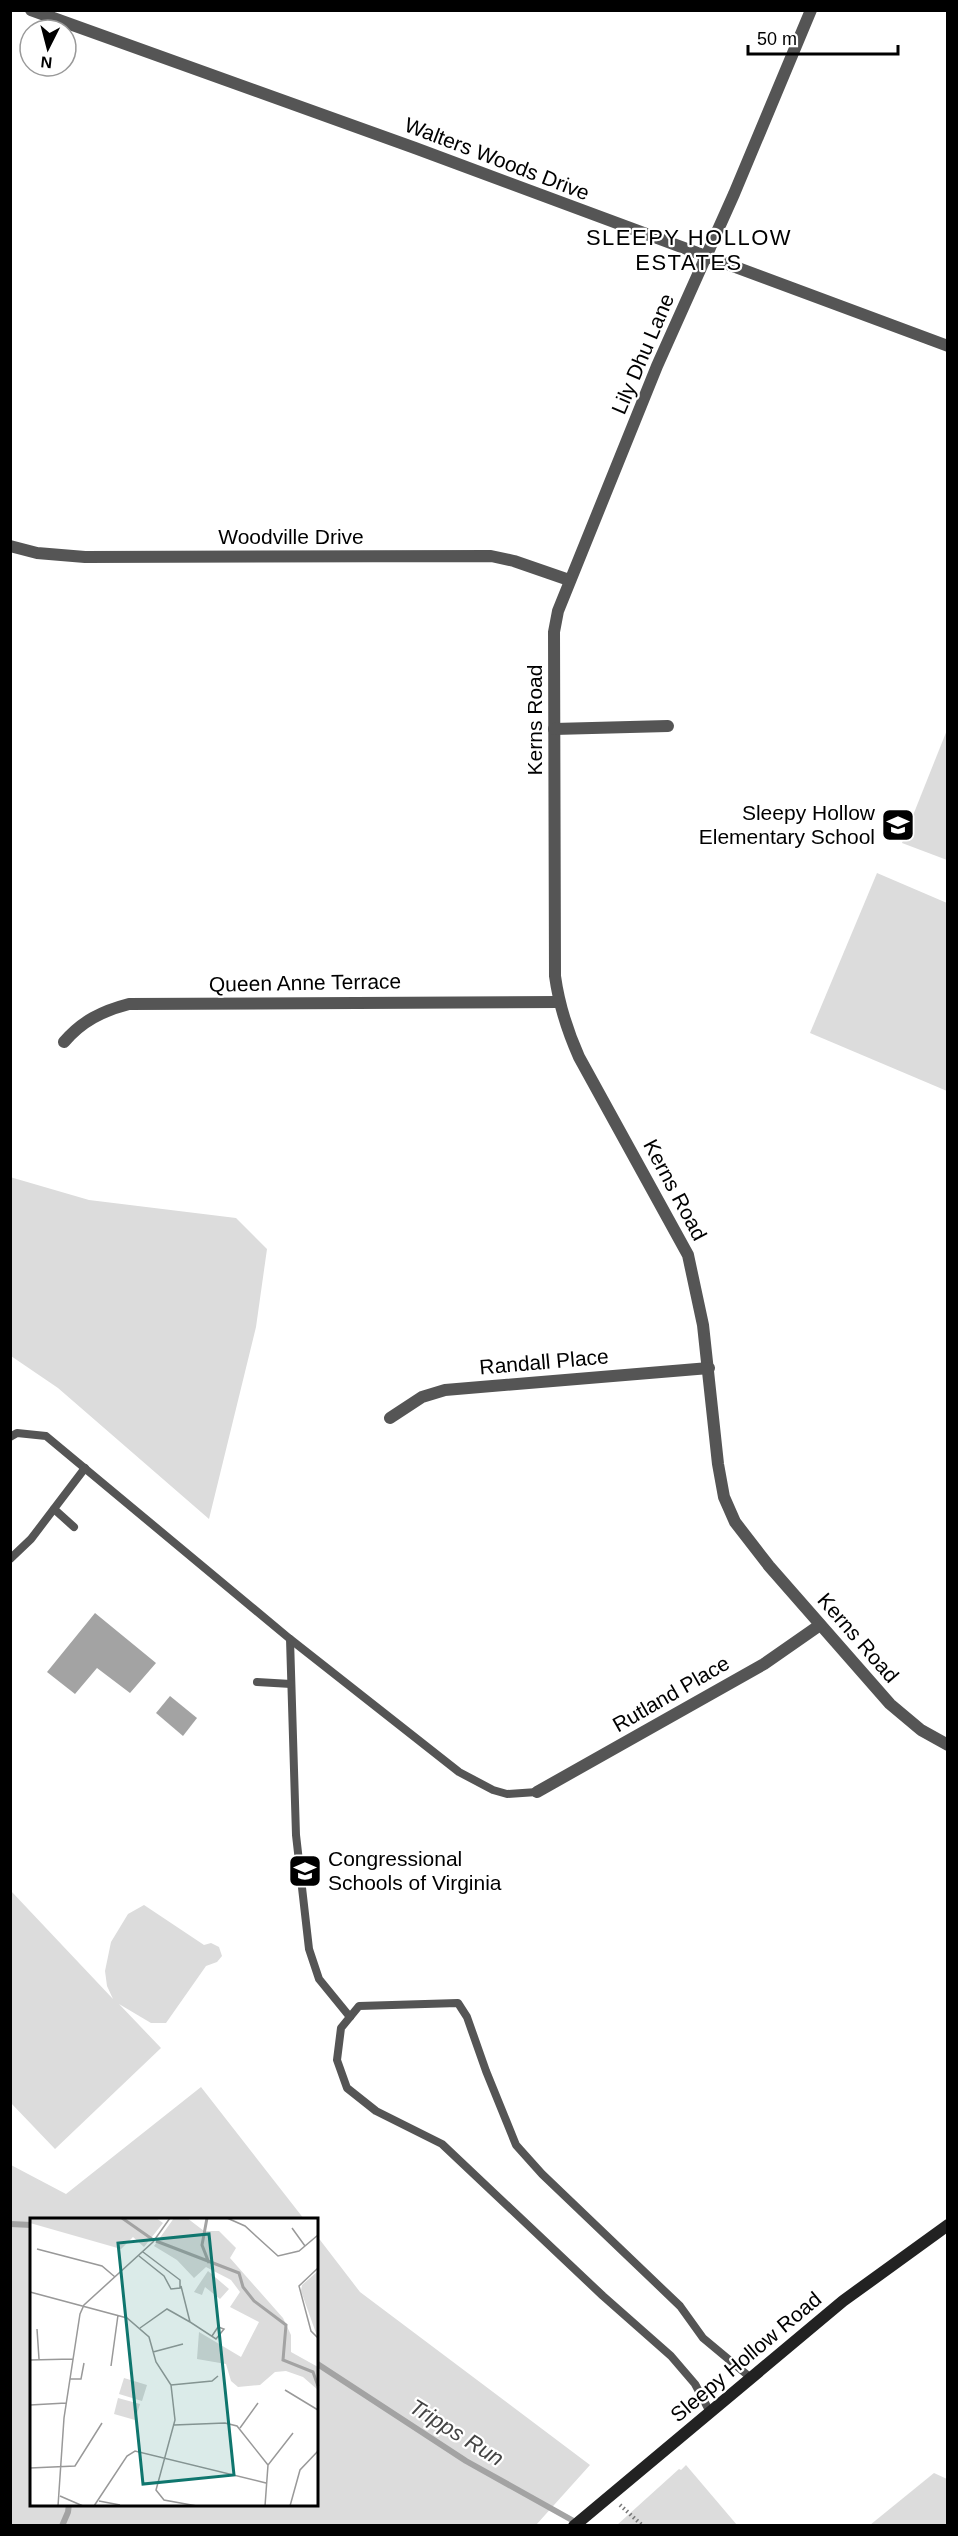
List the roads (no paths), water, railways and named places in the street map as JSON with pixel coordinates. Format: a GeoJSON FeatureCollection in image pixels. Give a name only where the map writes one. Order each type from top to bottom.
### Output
{"type":"FeatureCollection","features":[{"type":"Feature","properties":{"kind":"main road","name":"Sleepy Hollow Road"},"geometry":{"type":"LineString","coordinates":[[574,2526],[597,2504],[843,2301],[948,2225]]}},
{"type":"Feature","properties":{"kind":"street","name":"Walters Woods Drive"},"geometry":{"type":"LineString","coordinates":[[31,10],[415,148],[948,346]]}},
{"type":"Feature","properties":{"kind":"street","name":"Lily Dhu Lane"},"geometry":{"type":"LineString","coordinates":[[569,580],[657,366],[811,10]]}},
{"type":"Feature","properties":{"kind":"street","name":"Woodville Drive"},"geometry":{"type":"LineString","coordinates":[[10,546],[37,553],[85,557],[470,555],[514,561],[569,580]]}},
{"type":"Feature","properties":{"kind":"street","name":"Kerns Road"},"geometry":{"type":"LineString","coordinates":[[569,580],[558,611],[554,632],[555,976],[558,1002],[565,1025],[579,1057],[688,1255],[696,1283],[709,1368],[718,1464],[724,1497],[735,1522],[769,1566],[890,1704],[921,1730],[948,1745]]}},
{"type":"Feature","properties":{"kind":"street"},"geometry":{"type":"LineString","coordinates":[[554,729],[668,726]]}},
{"type":"Feature","properties":{"kind":"street","name":"Queen Anne Terrace"},"geometry":{"type":"LineString","coordinates":[[64,1042],[91,1017],[107,1009],[129,1004],[558,1002]]}},
{"type":"Feature","properties":{"kind":"street","name":"Randall Place"},"geometry":{"type":"LineString","coordinates":[[390,1418],[422,1397],[445,1390],[709,1368]]}},
{"type":"Feature","properties":{"kind":"street","name":"Rutland Place"},"geometry":{"type":"LineString","coordinates":[[537,1792],[765,1664],[820,1625]]}},
{"type":"Feature","properties":{"kind":"lane"},"geometry":{"type":"LineString","coordinates":[[10,1437],[17,1433],[46,1436],[290,1639],[459,1772],[493,1790],[507,1794],[537,1792]]}},
{"type":"Feature","properties":{"kind":"lane"},"geometry":{"type":"LineString","coordinates":[[10,1559],[31,1539],[85,1468]]}},
{"type":"Feature","properties":{"kind":"lane"},"geometry":{"type":"LineString","coordinates":[[54,1509],[74,1527]]}},
{"type":"Feature","properties":{"kind":"lane"},"geometry":{"type":"LineString","coordinates":[[290,1639],[296,1835],[309,1949],[319,1979],[350,2017]]}},
{"type":"Feature","properties":{"kind":"lane"},"geometry":{"type":"LineString","coordinates":[[257,1682],[291,1684]]}},
{"type":"Feature","properties":{"kind":"lane"},"geometry":{"type":"LineString","coordinates":[[710,2412],[695,2384],[671,2356],[603,2296],[442,2144],[376,2111],[347,2088],[337,2060],[341,2028],[359,2006],[458,2003],[467,2018],[516,2145],[542,2174],[680,2306],[703,2338],[751,2378]]}},
{"type":"Feature","properties":{"kind":"waterway","name":"Tripps Run"},"geometry":{"type":"LineString","coordinates":[[10,2224],[30,2225]]}},
{"type":"Feature","properties":{"kind":"waterway","name":"Tripps Run"},"geometry":{"type":"LineString","coordinates":[[318,2364],[466,2461],[579,2524]]}},
{"type":"Feature","properties":{"kind":"waterway"},"geometry":{"type":"LineString","coordinates":[[62,2526],[69,2506]]}},
{"type":"Feature","properties":{"kind":"place","name":"Sleepy Hollow Elementary School"},"geometry":{"type":"Point","coordinates":[898,825]}},
{"type":"Feature","properties":{"kind":"place","name":"Congressional Schools of Virginia"},"geometry":{"type":"Point","coordinates":[305,1871]}},
{"type":"Feature","properties":{"kind":"district","name":"SLEEPY HOLLOW ESTATES"},"geometry":{"type":"Point","coordinates":[689,250]}}]}
